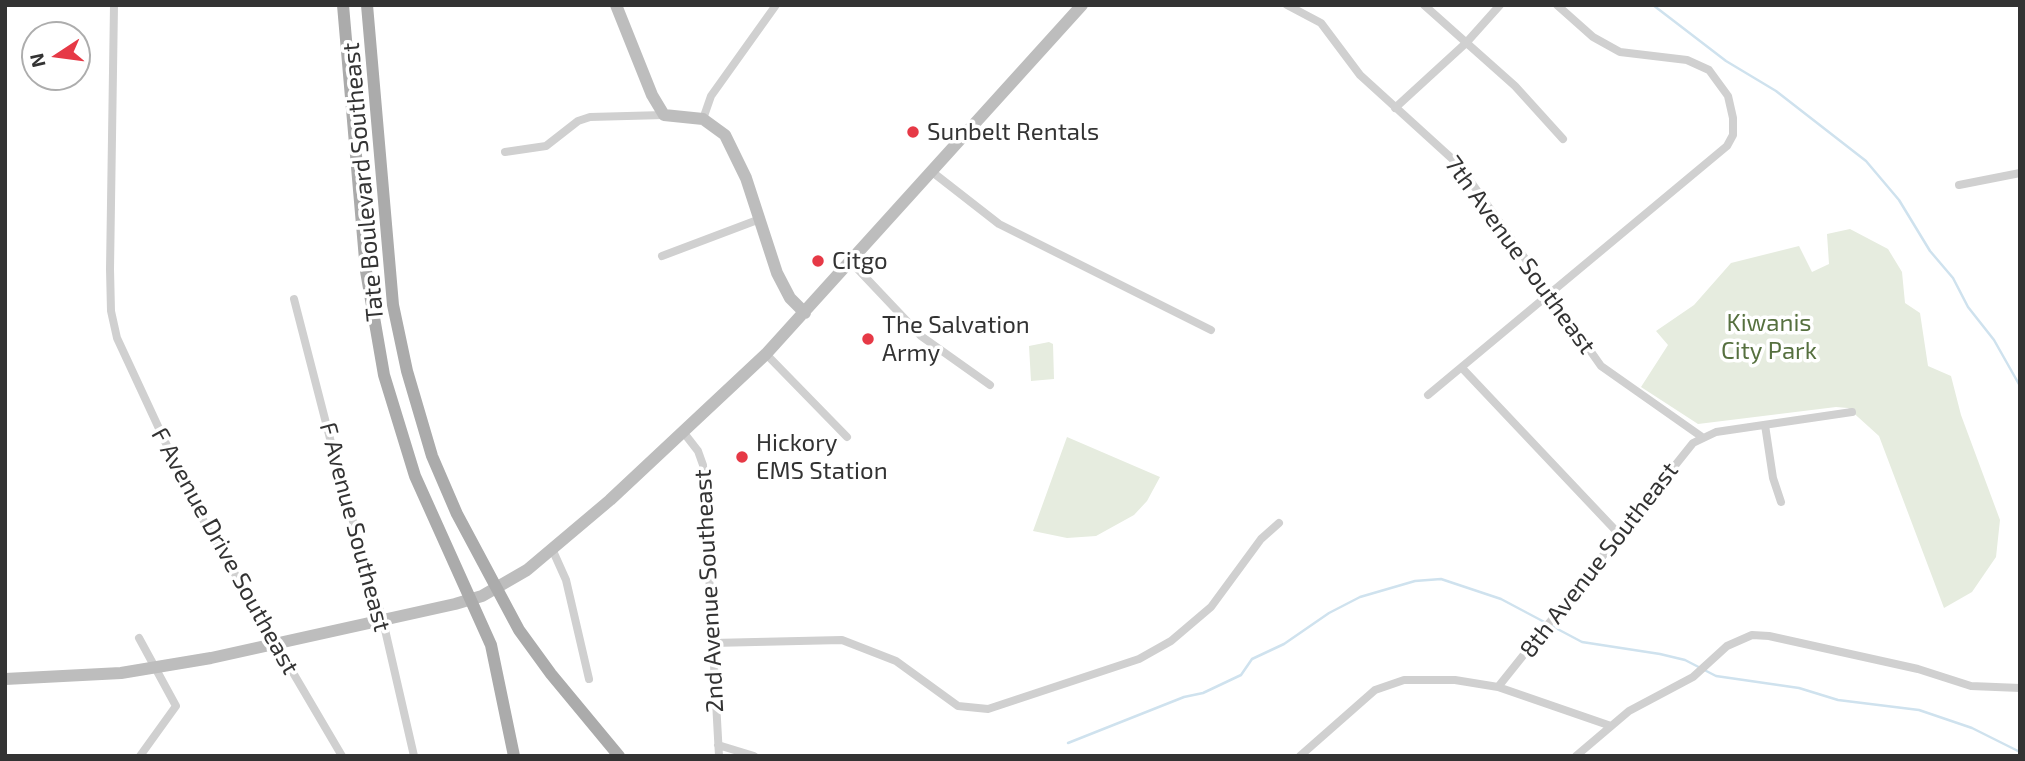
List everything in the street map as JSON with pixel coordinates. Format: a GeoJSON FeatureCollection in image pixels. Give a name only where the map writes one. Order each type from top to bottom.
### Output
{"type":"FeatureCollection","features":[{"type":"Feature","properties":{"kind":"main road","name":"Tate Boulevard Southeast"},"geometry":{"type":"LineString","coordinates":[[343,5],[366,271],[384,375],[415,476],[472,599],[496,662],[514,756]]}},
{"type":"Feature","properties":{"kind":"main road","name":"Tate Boulevard Southeast"},"geometry":{"type":"LineString","coordinates":[[367,5],[388,268],[399,338],[432,456],[457,514],[495,589],[534,652],[620,756]]}},
{"type":"Feature","properties":{"kind":"main road"},"geometry":{"type":"LineString","coordinates":[[616,5],[652,95],[664,115],[704,119],[721,130],[734,151],[785,290],[805,313]]}},
{"type":"Feature","properties":{"kind":"main road"},"geometry":{"type":"LineString","coordinates":[[5,679],[85,676],[155,668],[383,621],[472,599],[495,589],[553,551],[684,433],[766,354],[1082,5]]}},
{"type":"Feature","properties":{"kind":"street","name":"F Avenue Drive Southeast"},"geometry":{"type":"LineString","coordinates":[[114,5],[110,269],[114,328],[136,385],[195,506],[342,756]]}},
{"type":"Feature","properties":{"kind":"street"},"geometry":{"type":"LineString","coordinates":[[704,119],[711,96],[776,5]]}},
{"type":"Feature","properties":{"kind":"street","name":"7th Avenue Southeast"},"geometry":{"type":"LineString","coordinates":[[1287,5],[1321,23],[1360,75],[1459,165],[1589,351],[1607,372],[1702,437]]}},
{"type":"Feature","properties":{"kind":"street"},"geometry":{"type":"LineString","coordinates":[[1424,5],[1514,86],[1563,139]]}},
{"type":"Feature","properties":{"kind":"street"},"geometry":{"type":"LineString","coordinates":[[1395,108],[1466,43],[1500,5]]}},
{"type":"Feature","properties":{"kind":"street"},"geometry":{"type":"LineString","coordinates":[[1428,395],[1731,139],[1733,118],[1728,96],[1709,70],[1687,60],[1620,52],[1593,37],[1557,5]]}},
{"type":"Feature","properties":{"kind":"street"},"geometry":{"type":"LineString","coordinates":[[505,152],[546,146],[578,121],[590,117],[664,115]]}},
{"type":"Feature","properties":{"kind":"street"},"geometry":{"type":"LineString","coordinates":[[931,171],[999,224],[1211,330]]}},
{"type":"Feature","properties":{"kind":"street"},"geometry":{"type":"LineString","coordinates":[[1959,186],[2020,173]]}},
{"type":"Feature","properties":{"kind":"street"},"geometry":{"type":"LineString","coordinates":[[662,256],[760,219]]}},
{"type":"Feature","properties":{"kind":"street"},"geometry":{"type":"LineString","coordinates":[[851,262],[921,336],[990,385]]}},
{"type":"Feature","properties":{"kind":"street","name":"F Avenue Southeast"},"geometry":{"type":"LineString","coordinates":[[294,299],[342,485],[383,621],[414,756]]}},
{"type":"Feature","properties":{"kind":"street"},"geometry":{"type":"LineString","coordinates":[[766,354],[847,437]]}},
{"type":"Feature","properties":{"kind":"street"},"geometry":{"type":"LineString","coordinates":[[1462,368],[1619,534]]}},
{"type":"Feature","properties":{"kind":"street"},"geometry":{"type":"LineString","coordinates":[[1702,437],[1852,412]]}},
{"type":"Feature","properties":{"kind":"street"},"geometry":{"type":"LineString","coordinates":[[1765,425],[1773,478],[1781,502]]}},
{"type":"Feature","properties":{"kind":"street","name":"2nd Avenue Southeast"},"geometry":{"type":"LineString","coordinates":[[684,433],[698,451],[703,465],[718,745],[716,756]]}},
{"type":"Feature","properties":{"kind":"street","name":"8th Avenue Southeast"},"geometry":{"type":"LineString","coordinates":[[1498,687],[1680,457],[1702,437]]}},
{"type":"Feature","properties":{"kind":"street"},"geometry":{"type":"LineString","coordinates":[[712,643],[842,640],[896,661],[958,706],[988,709],[1139,659],[1171,641],[1211,607],[1261,539],[1279,523]]}},
{"type":"Feature","properties":{"kind":"street"},"geometry":{"type":"LineString","coordinates":[[553,551],[566,580],[589,679]]}},
{"type":"Feature","properties":{"kind":"street"},"geometry":{"type":"LineString","coordinates":[[1576,756],[1646,699],[1693,677],[1736,640],[1752,635],[1769,636],[1918,669],[1971,685],[2020,688]]}},
{"type":"Feature","properties":{"kind":"street"},"geometry":{"type":"LineString","coordinates":[[139,638],[176,706],[140,756]]}},
{"type":"Feature","properties":{"kind":"street"},"geometry":{"type":"LineString","coordinates":[[1300,756],[1376,690],[1389,683],[1438,679],[1498,687],[1611,726]]}},
{"type":"Feature","properties":{"kind":"street"},"geometry":{"type":"LineString","coordinates":[[718,745],[754,756]]}},
{"type":"Feature","properties":{"kind":"green space","name":"Kiwanis City Park"},"geometry":{"type":"Polygon","coordinates":[[[1850,229],[1888,249],[1902,272],[1905,303],[1920,313],[1928,366],[1951,376],[1961,415],[2000,520],[1996,557],[1972,592],[1944,608],[1879,436],[1848,408],[1836,407],[1698,424],[1641,387],[1668,345],[1656,331],[1694,305],[1731,263],[1799,246],[1812,272],[1829,264],[1827,234],[1850,229]]]}},
{"type":"Feature","properties":{"kind":"green space"},"geometry":{"type":"Polygon","coordinates":[[[1049,342],[1053,344],[1054,379],[1031,381],[1029,346],[1049,342]]]}},
{"type":"Feature","properties":{"kind":"green space"},"geometry":{"type":"Polygon","coordinates":[[[1067,437],[1160,477],[1147,501],[1134,515],[1096,536],[1067,538],[1033,531],[1067,437]]]}},
{"type":"Feature","properties":{"kind":"waterway"},"geometry":{"type":"LineString","coordinates":[[1653,5],[1726,61],[1776,91],[1866,161],[1899,200],[1930,251],[1953,278],[1968,307],[1994,340],[2020,386]]}},
{"type":"Feature","properties":{"kind":"waterway"},"geometry":{"type":"LineString","coordinates":[[1068,743],[1184,697],[1203,693],[1241,675],[1252,659],[1284,644],[1329,613],[1360,597],[1415,581],[1441,579],[1501,599],[1582,642],[1685,660],[1716,676],[1799,688],[1838,700],[1919,710],[1972,728],[2020,752]]}},
{"type":"Feature","properties":{"kind":"place","name":"Sunbelt Rentals"},"geometry":{"type":"Point","coordinates":[913,132]}},
{"type":"Feature","properties":{"kind":"place","name":"Citgo"},"geometry":{"type":"Point","coordinates":[818,261]}},
{"type":"Feature","properties":{"kind":"place","name":"The Salvation Army"},"geometry":{"type":"Point","coordinates":[868,339]}},
{"type":"Feature","properties":{"kind":"place","name":"Hickory EMS Station"},"geometry":{"type":"Point","coordinates":[742,457]}}]}
